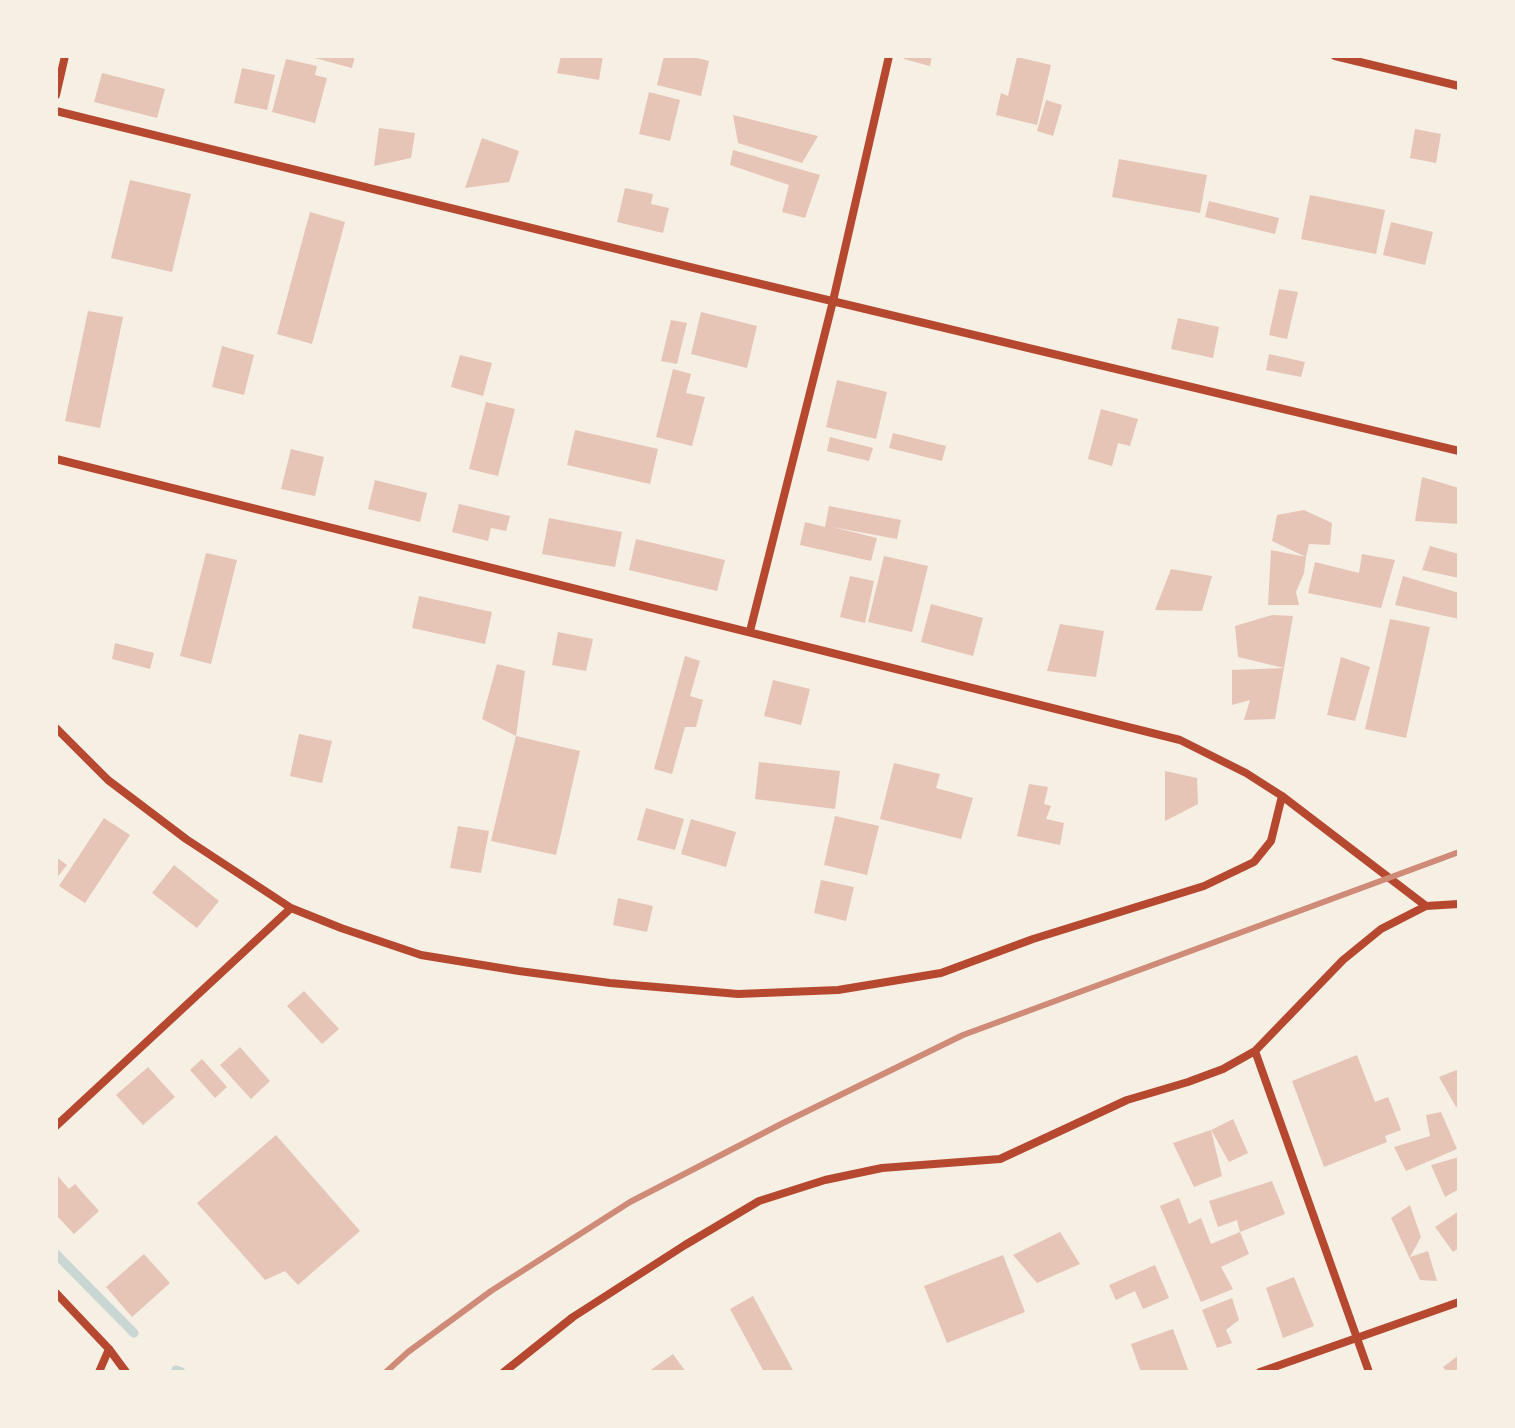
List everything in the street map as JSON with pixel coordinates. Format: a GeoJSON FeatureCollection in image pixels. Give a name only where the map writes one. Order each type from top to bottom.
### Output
{"type":"FeatureCollection","features":[{"type":"Feature","properties":{"kind":"street"},"geometry":{"type":"LineString","coordinates":[[56,95],[65,56]]}},
{"type":"Feature","properties":{"kind":"street"},"geometry":{"type":"LineString","coordinates":[[750,631],[833,301],[889,56]]}},
{"type":"Feature","properties":{"kind":"street"},"geometry":{"type":"LineString","coordinates":[[1335,56],[1459,86]]}},
{"type":"Feature","properties":{"kind":"street"},"geometry":{"type":"LineString","coordinates":[[56,111],[1459,451]]}},
{"type":"Feature","properties":{"kind":"street"},"geometry":{"type":"LineString","coordinates":[[56,459],[1180,740],[1246,773],[1282,796],[1426,906]]}},
{"type":"Feature","properties":{"kind":"street"},"geometry":{"type":"LineString","coordinates":[[56,728],[108,780],[186,839],[291,908],[341,928],[421,955],[610,983],[738,994],[838,990],[941,973],[1033,939],[1204,886],[1254,862],[1271,841],[1282,796]]}},
{"type":"Feature","properties":{"kind":"street"},"geometry":{"type":"LineString","coordinates":[[504,1372],[573,1317],[759,1201],[825,1180],[882,1168],[1000,1159],[1127,1100],[1223,1069],[1255,1051],[1343,960],[1381,929],[1426,906],[1459,904]]}},
{"type":"Feature","properties":{"kind":"street"},"geometry":{"type":"LineString","coordinates":[[56,1126],[291,908]]}},
{"type":"Feature","properties":{"kind":"street"},"geometry":{"type":"LineString","coordinates":[[1255,1051],[1369,1372]]}},
{"type":"Feature","properties":{"kind":"street"},"geometry":{"type":"LineString","coordinates":[[56,1293],[109,1349],[126,1372]]}},
{"type":"Feature","properties":{"kind":"street"},"geometry":{"type":"LineString","coordinates":[[1260,1372],[1459,1302]]}},
{"type":"Feature","properties":{"kind":"street"},"geometry":{"type":"LineString","coordinates":[[99,1372],[109,1349]]}},
{"type":"Feature","properties":{"kind":"building"},"geometry":{"type":"Polygon","coordinates":[[[307,56],[355,56],[352,68],[307,56]]]}},
{"type":"Feature","properties":{"kind":"building"},"geometry":{"type":"Polygon","coordinates":[[[561,56],[603,56],[599,80],[557,73],[561,56]]]}},
{"type":"Feature","properties":{"kind":"building"},"geometry":{"type":"Polygon","coordinates":[[[664,56],[690,56],[709,61],[701,96],[657,85],[664,56]]]}},
{"type":"Feature","properties":{"kind":"building"},"geometry":{"type":"Polygon","coordinates":[[[904,56],[932,56],[930,66],[904,59],[904,56]]]}},
{"type":"Feature","properties":{"kind":"building"},"geometry":{"type":"Polygon","coordinates":[[[1017,57],[1051,65],[1037,125],[996,115],[1001,93],[1008,96],[1017,57]]]}},
{"type":"Feature","properties":{"kind":"building"},"geometry":{"type":"Polygon","coordinates":[[[286,59],[317,66],[315,75],[327,78],[315,123],[272,112],[286,59]]]}},
{"type":"Feature","properties":{"kind":"building"},"geometry":{"type":"Polygon","coordinates":[[[242,68],[275,75],[267,110],[234,103],[242,68]]]}},
{"type":"Feature","properties":{"kind":"building"},"geometry":{"type":"Polygon","coordinates":[[[102,73],[165,89],[157,118],[94,102],[102,73]]]}},
{"type":"Feature","properties":{"kind":"building"},"geometry":{"type":"Polygon","coordinates":[[[649,92],[680,100],[670,141],[639,134],[649,92]]]}},
{"type":"Feature","properties":{"kind":"building"},"geometry":{"type":"Polygon","coordinates":[[[1046,100],[1062,105],[1053,136],[1037,131],[1046,100]]]}},
{"type":"Feature","properties":{"kind":"building"},"geometry":{"type":"Polygon","coordinates":[[[733,115],[818,136],[802,163],[738,143],[733,115]]]}},
{"type":"Feature","properties":{"kind":"building"},"geometry":{"type":"Polygon","coordinates":[[[379,128],[415,133],[411,158],[374,166],[379,128]]]}},
{"type":"Feature","properties":{"kind":"building"},"geometry":{"type":"Polygon","coordinates":[[[1415,129],[1441,134],[1436,163],[1410,158],[1415,129]]]}},
{"type":"Feature","properties":{"kind":"building"},"geometry":{"type":"Polygon","coordinates":[[[482,138],[519,151],[509,182],[465,188],[482,138]]]}},
{"type":"Feature","properties":{"kind":"building"},"geometry":{"type":"Polygon","coordinates":[[[733,150],[820,175],[805,218],[782,212],[789,185],[730,165],[733,150]]]}},
{"type":"Feature","properties":{"kind":"building"},"geometry":{"type":"Polygon","coordinates":[[[1119,159],[1207,175],[1200,213],[1112,197],[1119,159]]]}},
{"type":"Feature","properties":{"kind":"building"},"geometry":{"type":"Polygon","coordinates":[[[130,180],[191,194],[172,272],[111,258],[130,180]]]}},
{"type":"Feature","properties":{"kind":"building"},"geometry":{"type":"Polygon","coordinates":[[[625,188],[653,194],[651,204],[669,208],[663,233],[617,222],[625,188]]]}},
{"type":"Feature","properties":{"kind":"building"},"geometry":{"type":"Polygon","coordinates":[[[1310,195],[1385,210],[1376,254],[1301,239],[1310,195]]]}},
{"type":"Feature","properties":{"kind":"building"},"geometry":{"type":"Polygon","coordinates":[[[1209,201],[1279,218],[1275,234],[1205,217],[1209,201]]]}},
{"type":"Feature","properties":{"kind":"building"},"geometry":{"type":"Polygon","coordinates":[[[310,212],[345,222],[312,344],[277,334],[310,212]]]}},
{"type":"Feature","properties":{"kind":"building"},"geometry":{"type":"Polygon","coordinates":[[[1391,222],[1433,232],[1425,265],[1383,255],[1391,222]]]}},
{"type":"Feature","properties":{"kind":"building"},"geometry":{"type":"Polygon","coordinates":[[[1279,289],[1298,292],[1287,339],[1269,335],[1279,289]]]}},
{"type":"Feature","properties":{"kind":"building"},"geometry":{"type":"Polygon","coordinates":[[[88,311],[123,317],[100,428],[65,421],[88,311]]]}},
{"type":"Feature","properties":{"kind":"building"},"geometry":{"type":"Polygon","coordinates":[[[701,312],[757,326],[747,368],[691,354],[701,312]]]}},
{"type":"Feature","properties":{"kind":"building"},"geometry":{"type":"Polygon","coordinates":[[[1178,318],[1219,327],[1213,358],[1171,349],[1178,318]]]}},
{"type":"Feature","properties":{"kind":"building"},"geometry":{"type":"Polygon","coordinates":[[[671,320],[687,323],[677,364],[661,361],[671,320]]]}},
{"type":"Feature","properties":{"kind":"building"},"geometry":{"type":"Polygon","coordinates":[[[222,346],[254,355],[244,395],[212,387],[222,346]]]}},
{"type":"Feature","properties":{"kind":"building"},"geometry":{"type":"Polygon","coordinates":[[[1269,354],[1305,362],[1301,377],[1266,370],[1269,354]]]}},
{"type":"Feature","properties":{"kind":"building"},"geometry":{"type":"Polygon","coordinates":[[[460,355],[492,363],[483,396],[451,387],[460,355]]]}},
{"type":"Feature","properties":{"kind":"building"},"geometry":{"type":"Polygon","coordinates":[[[673,369],[691,374],[686,393],[705,397],[692,446],[656,437],[673,369]]]}},
{"type":"Feature","properties":{"kind":"building"},"geometry":{"type":"Polygon","coordinates":[[[837,380],[887,392],[876,439],[826,427],[837,380]]]}},
{"type":"Feature","properties":{"kind":"building"},"geometry":{"type":"Polygon","coordinates":[[[486,402],[515,409],[498,476],[469,469],[486,402]]]}},
{"type":"Feature","properties":{"kind":"building"},"geometry":{"type":"Polygon","coordinates":[[[1101,409],[1138,419],[1130,446],[1118,443],[1112,466],[1088,459],[1101,409]]]}},
{"type":"Feature","properties":{"kind":"building"},"geometry":{"type":"Polygon","coordinates":[[[575,430],[658,449],[650,484],[567,465],[575,430]]]}},
{"type":"Feature","properties":{"kind":"building"},"geometry":{"type":"Polygon","coordinates":[[[893,433],[946,446],[942,461],[889,448],[893,433]]]}},
{"type":"Feature","properties":{"kind":"building"},"geometry":{"type":"Polygon","coordinates":[[[830,437],[873,448],[869,461],[827,451],[830,437]]]}},
{"type":"Feature","properties":{"kind":"building"},"geometry":{"type":"Polygon","coordinates":[[[291,449],[324,457],[315,496],[281,489],[291,449]]]}},
{"type":"Feature","properties":{"kind":"building"},"geometry":{"type":"Polygon","coordinates":[[[1422,477],[1459,488],[1458,524],[1415,521],[1422,477]]]}},
{"type":"Feature","properties":{"kind":"building"},"geometry":{"type":"Polygon","coordinates":[[[375,480],[427,493],[420,522],[368,509],[375,480]]]}},
{"type":"Feature","properties":{"kind":"building"},"geometry":{"type":"Polygon","coordinates":[[[459,504],[510,516],[506,531],[491,528],[488,541],[452,532],[459,504]]]}},
{"type":"Feature","properties":{"kind":"building"},"geometry":{"type":"Polygon","coordinates":[[[829,506],[901,520],[897,539],[832,527],[877,538],[871,561],[800,545],[805,522],[825,527],[829,506]]]}},
{"type":"Feature","properties":{"kind":"building"},"geometry":{"type":"Polygon","coordinates":[[[1304,510],[1332,523],[1330,545],[1309,544],[1306,557],[1272,541],[1277,515],[1304,510]]]}},
{"type":"Feature","properties":{"kind":"building"},"geometry":{"type":"Polygon","coordinates":[[[549,518],[622,532],[615,567],[542,554],[549,518]]]}},
{"type":"Feature","properties":{"kind":"building"},"geometry":{"type":"Polygon","coordinates":[[[636,539],[725,560],[717,591],[629,570],[636,539]]]}},
{"type":"Feature","properties":{"kind":"building"},"geometry":{"type":"Polygon","coordinates":[[[1430,546],[1459,554],[1459,578],[1422,570],[1430,546]]]}},
{"type":"Feature","properties":{"kind":"building"},"geometry":{"type":"Polygon","coordinates":[[[1271,550],[1306,557],[1304,573],[1296,592],[1299,605],[1268,605],[1271,550]]]}},
{"type":"Feature","properties":{"kind":"building"},"geometry":{"type":"Polygon","coordinates":[[[206,553],[237,560],[211,664],[180,656],[206,553]]]}},
{"type":"Feature","properties":{"kind":"building"},"geometry":{"type":"Polygon","coordinates":[[[1362,554],[1395,560],[1381,608],[1308,593],[1315,562],[1359,573],[1362,554]]]}},
{"type":"Feature","properties":{"kind":"building"},"geometry":{"type":"Polygon","coordinates":[[[884,556],[928,566],[912,632],[868,622],[884,556]]]}},
{"type":"Feature","properties":{"kind":"building"},"geometry":{"type":"Polygon","coordinates":[[[1171,569],[1212,576],[1202,611],[1155,610],[1171,569]]]}},
{"type":"Feature","properties":{"kind":"building"},"geometry":{"type":"Polygon","coordinates":[[[850,576],[874,581],[865,623],[840,617],[850,576]]]}},
{"type":"Feature","properties":{"kind":"building"},"geometry":{"type":"Polygon","coordinates":[[[1403,576],[1459,593],[1459,619],[1395,605],[1403,576]]]}},
{"type":"Feature","properties":{"kind":"building"},"geometry":{"type":"Polygon","coordinates":[[[419,596],[492,612],[485,644],[412,628],[419,596]]]}},
{"type":"Feature","properties":{"kind":"building"},"geometry":{"type":"Polygon","coordinates":[[[931,604],[983,618],[973,656],[921,642],[931,604]]]}},
{"type":"Feature","properties":{"kind":"building"},"geometry":{"type":"Polygon","coordinates":[[[1272,615],[1293,616],[1284,668],[1238,657],[1235,626],[1272,615]]]}},
{"type":"Feature","properties":{"kind":"building"},"geometry":{"type":"Polygon","coordinates":[[[1390,619],[1430,627],[1406,738],[1365,729],[1390,619]]]}},
{"type":"Feature","properties":{"kind":"building"},"geometry":{"type":"Polygon","coordinates":[[[1060,624],[1104,631],[1096,677],[1047,671],[1060,624]]]}},
{"type":"Feature","properties":{"kind":"building"},"geometry":{"type":"Polygon","coordinates":[[[558,632],[593,639],[586,671],[552,665],[558,632]]]}},
{"type":"Feature","properties":{"kind":"building"},"geometry":{"type":"Polygon","coordinates":[[[115,643],[154,653],[150,669],[112,659],[115,643]]]}},
{"type":"Feature","properties":{"kind":"building"},"geometry":{"type":"Polygon","coordinates":[[[685,656],[700,661],[690,696],[703,700],[696,727],[685,727],[672,774],[654,769],[685,656]]]}},
{"type":"Feature","properties":{"kind":"building"},"geometry":{"type":"Polygon","coordinates":[[[1341,657],[1370,667],[1355,721],[1327,715],[1341,657]]]}},
{"type":"Feature","properties":{"kind":"building"},"geometry":{"type":"Polygon","coordinates":[[[497,664],[525,671],[516,736],[482,719],[497,664]]]}},
{"type":"Feature","properties":{"kind":"building"},"geometry":{"type":"Polygon","coordinates":[[[1284,668],[1275,719],[1244,720],[1250,700],[1232,705],[1232,670],[1284,668]]]}},
{"type":"Feature","properties":{"kind":"building"},"geometry":{"type":"Polygon","coordinates":[[[773,680],[810,689],[801,725],[764,716],[773,680]]]}},
{"type":"Feature","properties":{"kind":"building"},"geometry":{"type":"Polygon","coordinates":[[[299,734],[332,741],[322,783],[290,776],[299,734]]]}},
{"type":"Feature","properties":{"kind":"building"},"geometry":{"type":"Polygon","coordinates":[[[516,736],[580,751],[556,855],[491,841],[516,736]]]}},
{"type":"Feature","properties":{"kind":"building"},"geometry":{"type":"Polygon","coordinates":[[[759,762],[840,771],[835,809],[755,799],[759,762]]]}},
{"type":"Feature","properties":{"kind":"building"},"geometry":{"type":"Polygon","coordinates":[[[894,763],[940,774],[936,788],[973,798],[961,839],[880,819],[894,763]]]}},
{"type":"Feature","properties":{"kind":"building"},"geometry":{"type":"Polygon","coordinates":[[[1165,771],[1197,778],[1198,804],[1165,821],[1165,771]]]}},
{"type":"Feature","properties":{"kind":"building"},"geometry":{"type":"Polygon","coordinates":[[[1029,784],[1048,787],[1044,804],[1051,806],[1046,819],[1064,823],[1060,845],[1017,836],[1029,784]]]}},
{"type":"Feature","properties":{"kind":"building"},"geometry":{"type":"Polygon","coordinates":[[[646,808],[684,819],[675,850],[637,840],[646,808]]]}},
{"type":"Feature","properties":{"kind":"building"},"geometry":{"type":"Polygon","coordinates":[[[835,816],[879,826],[867,875],[824,865],[835,816]]]}},
{"type":"Feature","properties":{"kind":"building"},"geometry":{"type":"Polygon","coordinates":[[[104,818],[130,835],[85,903],[59,886],[104,818]]]}},
{"type":"Feature","properties":{"kind":"building"},"geometry":{"type":"Polygon","coordinates":[[[691,819],[736,832],[726,867],[681,854],[691,819]]]}},
{"type":"Feature","properties":{"kind":"building"},"geometry":{"type":"Polygon","coordinates":[[[458,826],[489,831],[481,873],[450,868],[458,826]]]}},
{"type":"Feature","properties":{"kind":"building"},"geometry":{"type":"Polygon","coordinates":[[[56,857],[67,865],[56,879],[56,857]]]}},
{"type":"Feature","properties":{"kind":"building"},"geometry":{"type":"Polygon","coordinates":[[[174,865],[219,901],[197,928],[152,893],[174,865]]]}},
{"type":"Feature","properties":{"kind":"building"},"geometry":{"type":"Polygon","coordinates":[[[821,880],[854,887],[846,921],[814,913],[821,880]]]}},
{"type":"Feature","properties":{"kind":"building"},"geometry":{"type":"Polygon","coordinates":[[[618,898],[653,906],[647,932],[613,925],[618,898]]]}},
{"type":"Feature","properties":{"kind":"building"},"geometry":{"type":"Polygon","coordinates":[[[304,991],[339,1029],[322,1044],[287,1006],[304,991]]]}},
{"type":"Feature","properties":{"kind":"building"},"geometry":{"type":"Polygon","coordinates":[[[240,1047],[270,1081],[251,1099],[220,1065],[240,1047]]]}},
{"type":"Feature","properties":{"kind":"building"},"geometry":{"type":"Polygon","coordinates":[[[1357,1055],[1375,1102],[1388,1097],[1401,1130],[1385,1136],[1387,1142],[1324,1167],[1292,1081],[1357,1055]]]}},
{"type":"Feature","properties":{"kind":"building"},"geometry":{"type":"Polygon","coordinates":[[[202,1059],[227,1087],[215,1098],[190,1070],[202,1059]]]}},
{"type":"Feature","properties":{"kind":"building"},"geometry":{"type":"Polygon","coordinates":[[[148,1067],[175,1097],[143,1125],[116,1095],[148,1067]]]}},
{"type":"Feature","properties":{"kind":"building"},"geometry":{"type":"Polygon","coordinates":[[[1459,1069],[1459,1105],[1456,1107],[1439,1077],[1459,1069]]]}},
{"type":"Feature","properties":{"kind":"building"},"geometry":{"type":"Polygon","coordinates":[[[1441,1112],[1457,1149],[1406,1171],[1394,1147],[1430,1136],[1426,1115],[1441,1112]]]}},
{"type":"Feature","properties":{"kind":"building"},"geometry":{"type":"Polygon","coordinates":[[[1233,1119],[1248,1153],[1229,1162],[1211,1130],[1233,1119]]]}},
{"type":"Feature","properties":{"kind":"building"},"geometry":{"type":"Polygon","coordinates":[[[1211,1130],[1222,1176],[1194,1187],[1173,1143],[1211,1130]]]}},
{"type":"Feature","properties":{"kind":"building"},"geometry":{"type":"Polygon","coordinates":[[[276,1135],[360,1231],[298,1285],[285,1271],[265,1280],[197,1203],[276,1135]]]}},
{"type":"Feature","properties":{"kind":"building"},"geometry":{"type":"Polygon","coordinates":[[[1459,1157],[1459,1189],[1445,1197],[1431,1165],[1459,1157]]]}},
{"type":"Feature","properties":{"kind":"building"},"geometry":{"type":"Polygon","coordinates":[[[56,1174],[69,1189],[75,1184],[99,1211],[74,1234],[56,1215],[56,1174]]]}},
{"type":"Feature","properties":{"kind":"building"},"geometry":{"type":"Polygon","coordinates":[[[1272,1181],[1285,1214],[1240,1232],[1237,1220],[1218,1227],[1209,1201],[1272,1181]]]}},
{"type":"Feature","properties":{"kind":"building"},"geometry":{"type":"Polygon","coordinates":[[[1179,1198],[1189,1224],[1201,1218],[1211,1244],[1240,1232],[1249,1254],[1221,1267],[1233,1289],[1201,1302],[1160,1206],[1179,1198]]]}},
{"type":"Feature","properties":{"kind":"building"},"geometry":{"type":"Polygon","coordinates":[[[1410,1205],[1421,1237],[1410,1257],[1428,1251],[1437,1281],[1420,1280],[1391,1218],[1410,1205]]]}},
{"type":"Feature","properties":{"kind":"building"},"geometry":{"type":"Polygon","coordinates":[[[1459,1211],[1459,1248],[1453,1252],[1435,1227],[1459,1211]]]}},
{"type":"Feature","properties":{"kind":"building"},"geometry":{"type":"Polygon","coordinates":[[[1060,1232],[1080,1264],[1037,1283],[1013,1255],[1060,1232]]]}},
{"type":"Feature","properties":{"kind":"building"},"geometry":{"type":"Polygon","coordinates":[[[144,1254],[170,1283],[132,1317],[106,1287],[144,1254]]]}},
{"type":"Feature","properties":{"kind":"building"},"geometry":{"type":"Polygon","coordinates":[[[1003,1255],[1025,1312],[947,1343],[924,1286],[1003,1255]]]}},
{"type":"Feature","properties":{"kind":"building"},"geometry":{"type":"Polygon","coordinates":[[[1155,1265],[1169,1298],[1143,1309],[1135,1291],[1116,1300],[1109,1285],[1155,1265]]]}},
{"type":"Feature","properties":{"kind":"building"},"geometry":{"type":"Polygon","coordinates":[[[1294,1277],[1314,1326],[1283,1338],[1266,1288],[1294,1277]]]}},
{"type":"Feature","properties":{"kind":"building"},"geometry":{"type":"Polygon","coordinates":[[[753,1296],[794,1372],[764,1372],[730,1309],[753,1296]]]}},
{"type":"Feature","properties":{"kind":"building"},"geometry":{"type":"Polygon","coordinates":[[[1232,1298],[1239,1320],[1226,1330],[1232,1343],[1217,1348],[1202,1310],[1232,1298]]]}},
{"type":"Feature","properties":{"kind":"building"},"geometry":{"type":"Polygon","coordinates":[[[1173,1329],[1189,1372],[1141,1372],[1131,1344],[1173,1329]]]}},
{"type":"Feature","properties":{"kind":"building"},"geometry":{"type":"Polygon","coordinates":[[[673,1354],[686,1372],[648,1372],[673,1354]]]}},
{"type":"Feature","properties":{"kind":"building"},"geometry":{"type":"Polygon","coordinates":[[[1459,1355],[1459,1372],[1447,1372],[1443,1367],[1459,1355]]]}},
{"type":"Feature","properties":{"kind":"waterway"},"geometry":{"type":"LineString","coordinates":[[56,1254],[134,1333]]}},
{"type":"Feature","properties":{"kind":"waterway"},"geometry":{"type":"LineString","coordinates":[[176,1370],[181,1372]]}},
{"type":"Feature","properties":{"kind":"railway"},"geometry":{"type":"LineString","coordinates":[[386,1372],[491,1291],[630,1202],[963,1035],[1459,852]]}}]}
